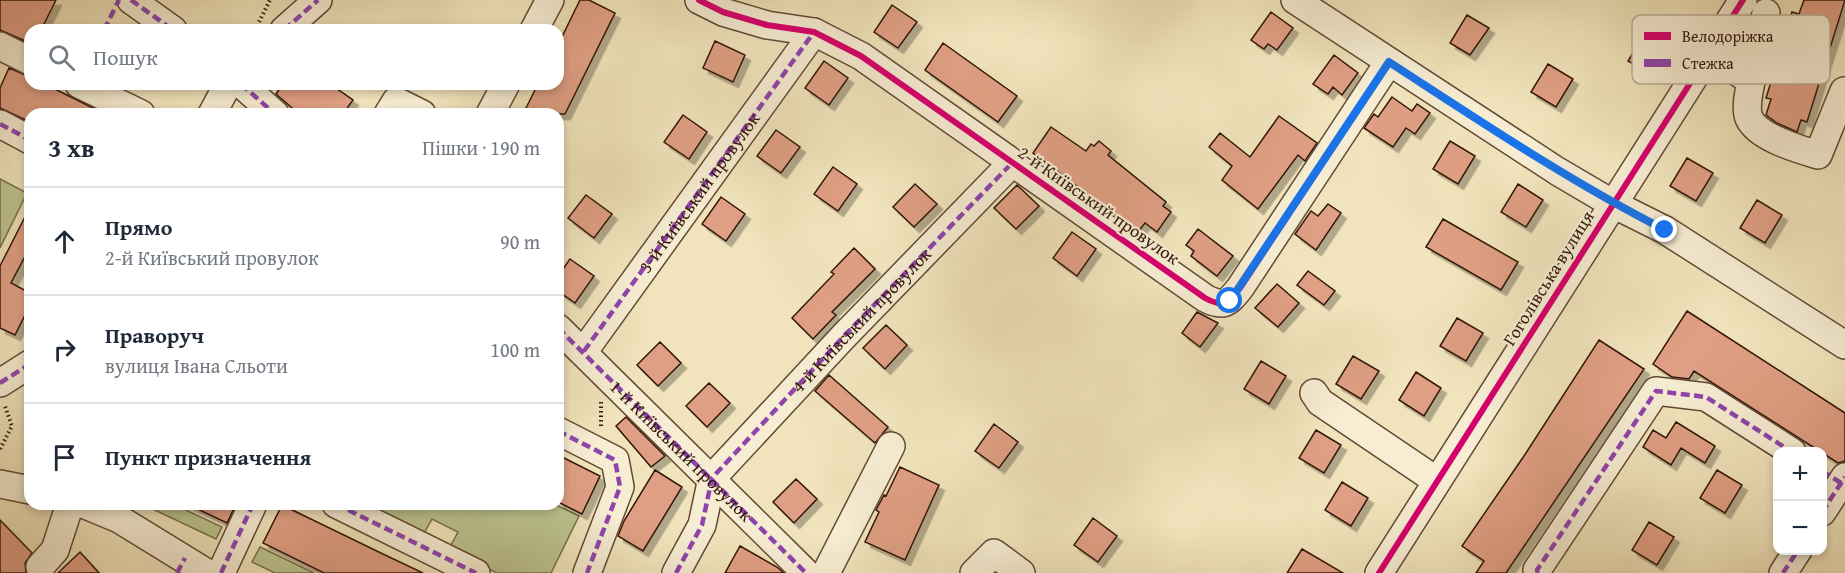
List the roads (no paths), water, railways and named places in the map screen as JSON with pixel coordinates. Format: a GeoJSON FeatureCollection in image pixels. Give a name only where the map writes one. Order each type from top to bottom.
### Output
{"type":"FeatureCollection","features":[{"type":"Feature","properties":{"kind":"street"},"geometry":{"type":"LineString","coordinates":[[131,0],[165,24]]}},
{"type":"Feature","properties":{"kind":"street"},"geometry":{"type":"LineString","coordinates":[[291,24],[318,0]]}},
{"type":"Feature","properties":{"kind":"street"},"geometry":{"type":"LineString","coordinates":[[537,24],[550,0]]}},
{"type":"Feature","properties":{"kind":"street","name":"2-й Київський провулок"},"geometry":{"type":"LineString","coordinates":[[699,0],[723,12],[767,25],[814,32],[861,56],[1204,298],[1220,304],[1230,301],[1389,62]]}},
{"type":"Feature","properties":{"kind":"street"},"geometry":{"type":"LineString","coordinates":[[1295,0],[1557,171],[1613,204],[1665,230],[1845,345]]}},
{"type":"Feature","properties":{"kind":"street","name":"3-й Київський провулок"},"geometry":{"type":"LineString","coordinates":[[592,360],[814,32]]}},
{"type":"Feature","properties":{"kind":"street"},"geometry":{"type":"LineString","coordinates":[[0,46],[24,58]]}},
{"type":"Feature","properties":{"kind":"street","name":"Гоголівська вулиця"},"geometry":{"type":"LineString","coordinates":[[1379,573],[1691,84]]}},
{"type":"Feature","properties":{"kind":"street"},"geometry":{"type":"LineString","coordinates":[[1751,84],[1748,108],[1753,124],[1763,133],[1818,155],[1844,91]]}},
{"type":"Feature","properties":{"kind":"street"},"geometry":{"type":"LineString","coordinates":[[91,90],[129,108]]}},
{"type":"Feature","properties":{"kind":"street"},"geometry":{"type":"LineString","coordinates":[[215,108],[225,90]]}},
{"type":"Feature","properties":{"kind":"street"},"geometry":{"type":"LineString","coordinates":[[248,90],[268,108]]}},
{"type":"Feature","properties":{"kind":"street"},"geometry":{"type":"LineString","coordinates":[[493,108],[503,90]]}},
{"type":"Feature","properties":{"kind":"street"},"geometry":{"type":"LineString","coordinates":[[392,108],[396,101],[410,108]]}},
{"type":"Feature","properties":{"kind":"street"},"geometry":{"type":"LineString","coordinates":[[0,124],[24,137]]}},
{"type":"Feature","properties":{"kind":"street","name":"4-й Київський провулок"},"geometry":{"type":"LineString","coordinates":[[711,478],[844,336],[1012,163]]}},
{"type":"Feature","properties":{"kind":"street","name":"1-й Київський провулок"},"geometry":{"type":"LineString","coordinates":[[564,334],[806,573]]}},
{"type":"Feature","properties":{"kind":"street"},"geometry":{"type":"LineString","coordinates":[[1,390],[24,369]]}},
{"type":"Feature","properties":{"kind":"street"},"geometry":{"type":"LineString","coordinates":[[1538,573],[1537,570],[1656,391],[1706,397],[1784,447]]}},
{"type":"Feature","properties":{"kind":"street"},"geometry":{"type":"LineString","coordinates":[[1314,393],[1320,402],[1437,481]]}},
{"type":"Feature","properties":{"kind":"street"},"geometry":{"type":"LineString","coordinates":[[564,434],[615,460],[620,487],[587,573]]}},
{"type":"Feature","properties":{"kind":"street"},"geometry":{"type":"LineString","coordinates":[[826,573],[891,446]]}},
{"type":"Feature","properties":{"kind":"street"},"geometry":{"type":"LineString","coordinates":[[1826,501],[1836,477]]}},
{"type":"Feature","properties":{"kind":"street"},"geometry":{"type":"LineString","coordinates":[[675,573],[702,525],[711,478]]}},
{"type":"Feature","properties":{"kind":"street"},"geometry":{"type":"LineString","coordinates":[[0,484],[24,489]]}},
{"type":"Feature","properties":{"kind":"street"},"geometry":{"type":"LineString","coordinates":[[40,567],[55,550],[68,510]]}},
{"type":"Feature","properties":{"kind":"street"},"geometry":{"type":"LineString","coordinates":[[97,510],[119,519],[181,565],[207,573]]}},
{"type":"Feature","properties":{"kind":"street"},"geometry":{"type":"LineString","coordinates":[[221,573],[249,510]]}},
{"type":"Feature","properties":{"kind":"street"},"geometry":{"type":"LineString","coordinates":[[348,510],[476,573]]}},
{"type":"Feature","properties":{"kind":"street"},"geometry":{"type":"LineString","coordinates":[[974,573],[994,552],[1021,573]]}},
{"type":"Feature","properties":{"kind":"street"},"geometry":{"type":"LineString","coordinates":[[1783,573],[1795,555]]}}]}
